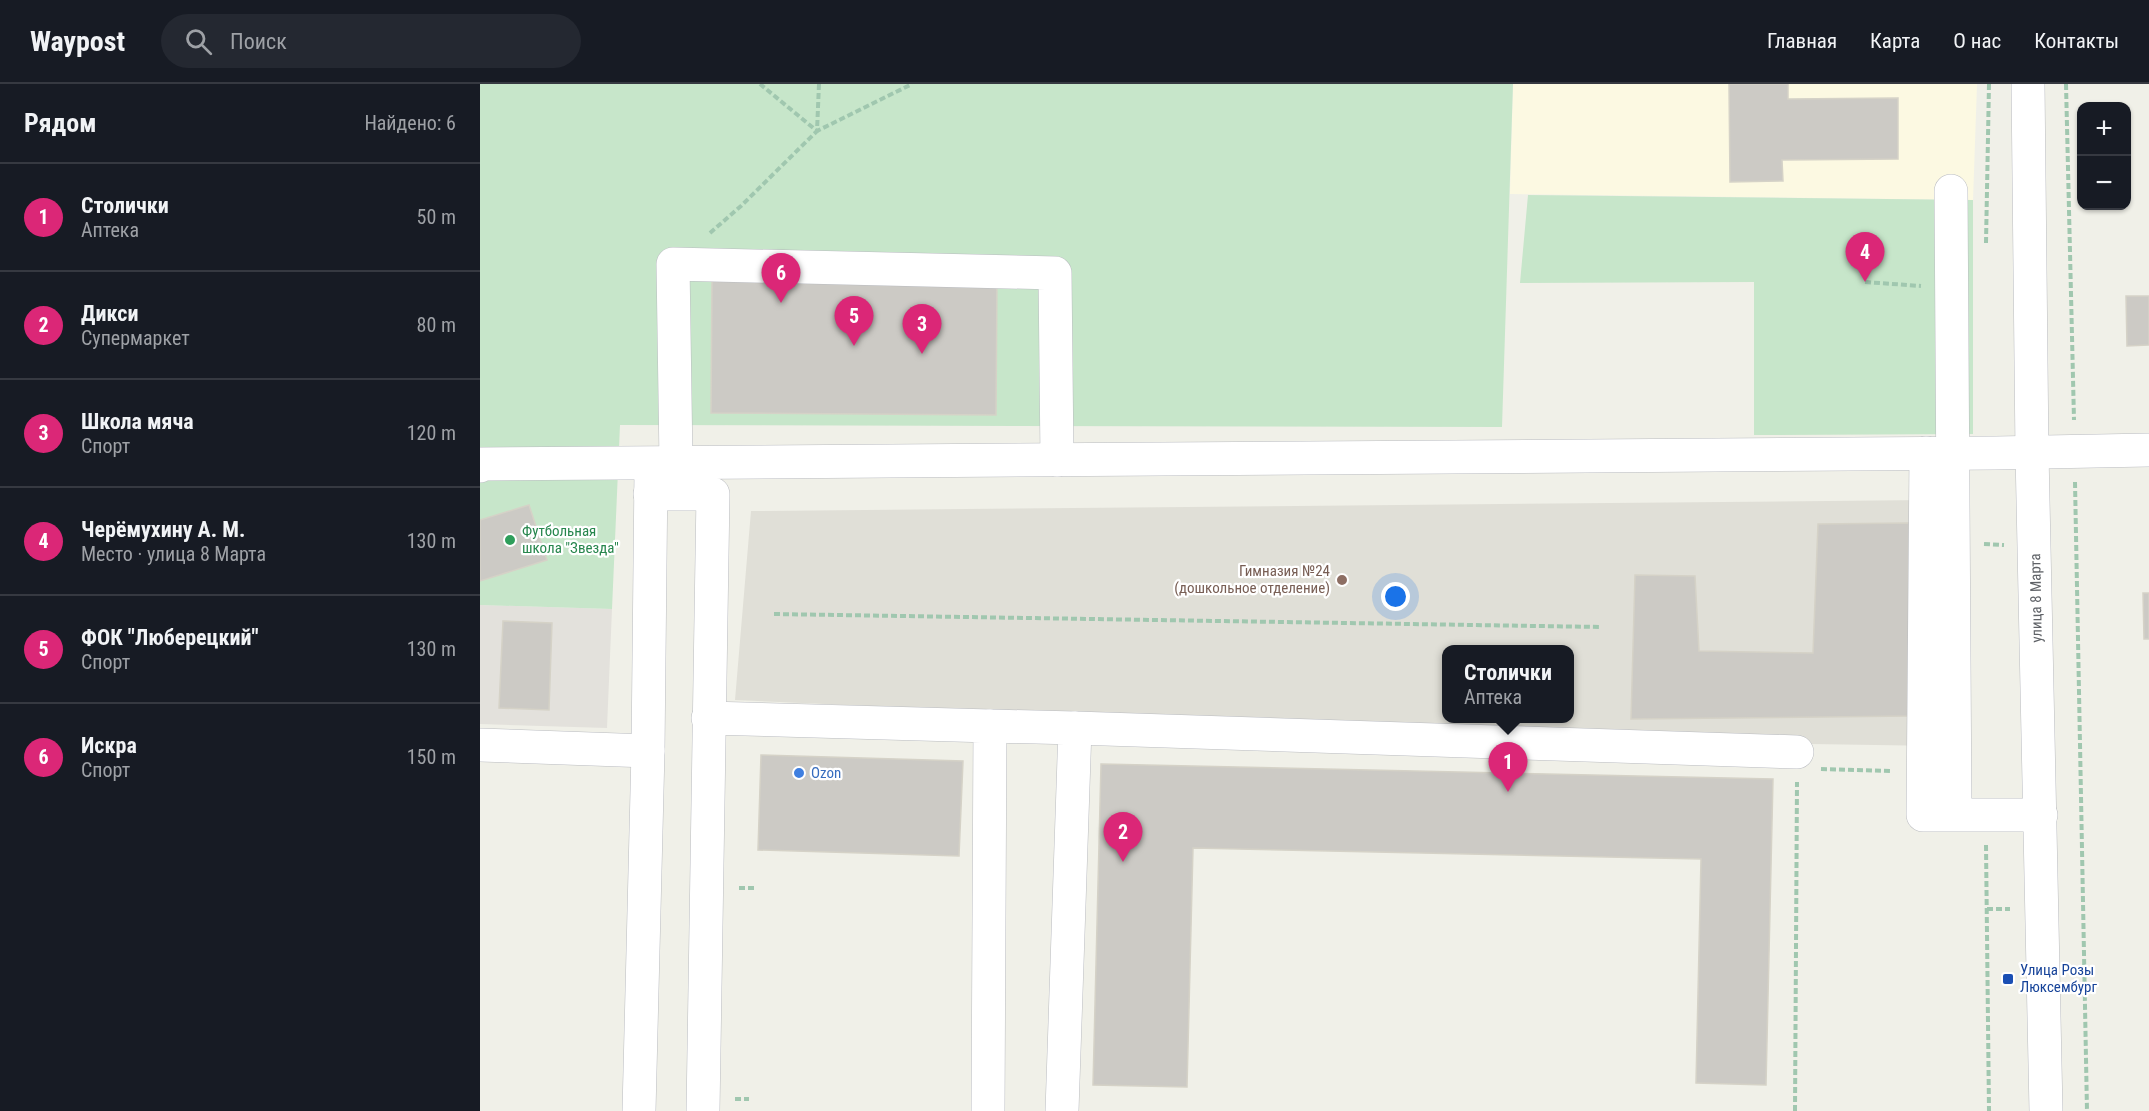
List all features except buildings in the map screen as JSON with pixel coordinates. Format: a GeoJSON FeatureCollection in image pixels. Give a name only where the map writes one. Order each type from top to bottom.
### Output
{"type":"FeatureCollection","features":[{"type":"Feature","properties":{"kind":"street","name":"улица 8 Марта"},"geometry":{"type":"LineString","coordinates":[[2028,84],[2032,453],[2046,1111]]}},
{"type":"Feature","properties":{"kind":"street"},"geometry":{"type":"LineString","coordinates":[[1952,191],[1952,288],[1940,453],[1923,772],[1923,815],[2041,815]]}},
{"type":"Feature","properties":{"kind":"street"},"geometry":{"type":"LineString","coordinates":[[639,1111],[648,751],[659,473],[673,264],[1055,273],[1057,460]]}},
{"type":"Feature","properties":{"kind":"street"},"geometry":{"type":"LineString","coordinates":[[480,466],[482,464],[659,473],[1057,460],[2032,453],[2149,450]]}},
{"type":"Feature","properties":{"kind":"street"},"geometry":{"type":"LineString","coordinates":[[1940,453],[1955,814]]}},
{"type":"Feature","properties":{"kind":"street"},"geometry":{"type":"LineString","coordinates":[[659,473],[713,494],[702,1111]]}},
{"type":"Feature","properties":{"kind":"street"},"geometry":{"type":"LineString","coordinates":[[708,718],[1075,728],[1797,760]]}},
{"type":"Feature","properties":{"kind":"street"},"geometry":{"type":"LineString","coordinates":[[988,1111],[990,726]]}},
{"type":"Feature","properties":{"kind":"street"},"geometry":{"type":"LineString","coordinates":[[1062,1111],[1075,728]]}},
{"type":"Feature","properties":{"kind":"street"},"geometry":{"type":"LineString","coordinates":[[480,745],[648,751]]}},
{"type":"Feature","properties":{"kind":"path"},"geometry":{"type":"LineString","coordinates":[[760,84],[817,131]]}},
{"type":"Feature","properties":{"kind":"path"},"geometry":{"type":"LineString","coordinates":[[817,131],[819,84]]}},
{"type":"Feature","properties":{"kind":"path"},"geometry":{"type":"LineString","coordinates":[[673,264],[741,206],[817,131],[912,84]]}},
{"type":"Feature","properties":{"kind":"path"},"geometry":{"type":"LineString","coordinates":[[2066,84],[2087,1111]]}},
{"type":"Feature","properties":{"kind":"path"},"geometry":{"type":"LineString","coordinates":[[1865,282],[1952,288]]}},
{"type":"Feature","properties":{"kind":"path"},"geometry":{"type":"LineString","coordinates":[[774,614],[1601,627]]}},
{"type":"Feature","properties":{"kind":"path"},"geometry":{"type":"LineString","coordinates":[[1795,1111],[1797,760],[1923,772]]}},
{"type":"Feature","properties":{"kind":"shaded area"},"geometry":{"type":"Polygon","coordinates":[[[1513,84],[1977,84],[1973,200],[1510,194],[1513,84]]]}},
{"type":"Feature","properties":{"kind":"shaded area","name":"Гимназия №24 (дошкольное отделение)"},"geometry":{"type":"Polygon","coordinates":[[[1927,500],[1940,746],[1683,742],[735,700],[751,511],[1927,500]]]}},
{"type":"Feature","properties":{"kind":"shaded area"},"geometry":{"type":"Polygon","coordinates":[[[480,605],[612,609],[607,728],[480,724],[480,605]]]}},
{"type":"Feature","properties":{"kind":"green space"},"geometry":{"type":"Polygon","coordinates":[[[480,84],[1513,84],[1502,427],[620,425],[612,609],[480,605],[480,84]]]}},
{"type":"Feature","properties":{"kind":"green space"},"geometry":{"type":"Polygon","coordinates":[[[1528,195],[1973,200],[1973,434],[1754,435],[1754,282],[1520,283],[1528,195]]]}},
{"type":"Feature","properties":{"kind":"place","name":"Черёмухину А. М."},"geometry":{"type":"Point","coordinates":[1865,282]}},
{"type":"Feature","properties":{"kind":"place","name":"Искра"},"geometry":{"type":"Point","coordinates":[781,303]}},
{"type":"Feature","properties":{"kind":"place","name":"ФОК \"Люберецкий\""},"geometry":{"type":"Point","coordinates":[854,346]}},
{"type":"Feature","properties":{"kind":"place","name":"Школа мяча"},"geometry":{"type":"Point","coordinates":[922,354]}},
{"type":"Feature","properties":{"kind":"place","name":"Футбольная школа \"Звезда\""},"geometry":{"type":"Point","coordinates":[510,540]}},
{"type":"Feature","properties":{"kind":"place","name":"Гимназия №24 (дошкольное отделение)"},"geometry":{"type":"Point","coordinates":[1342,580]}},
{"type":"Feature","properties":{"kind":"place","name":"Ozon"},"geometry":{"type":"Point","coordinates":[799,773]}},
{"type":"Feature","properties":{"kind":"place","name":"Столички"},"geometry":{"type":"Point","coordinates":[1508,792]}},
{"type":"Feature","properties":{"kind":"place","name":"Дикси"},"geometry":{"type":"Point","coordinates":[1123,862]}},
{"type":"Feature","properties":{"kind":"place","name":"Улица Розы Люксембург"},"geometry":{"type":"Point","coordinates":[2008,979]}}]}
